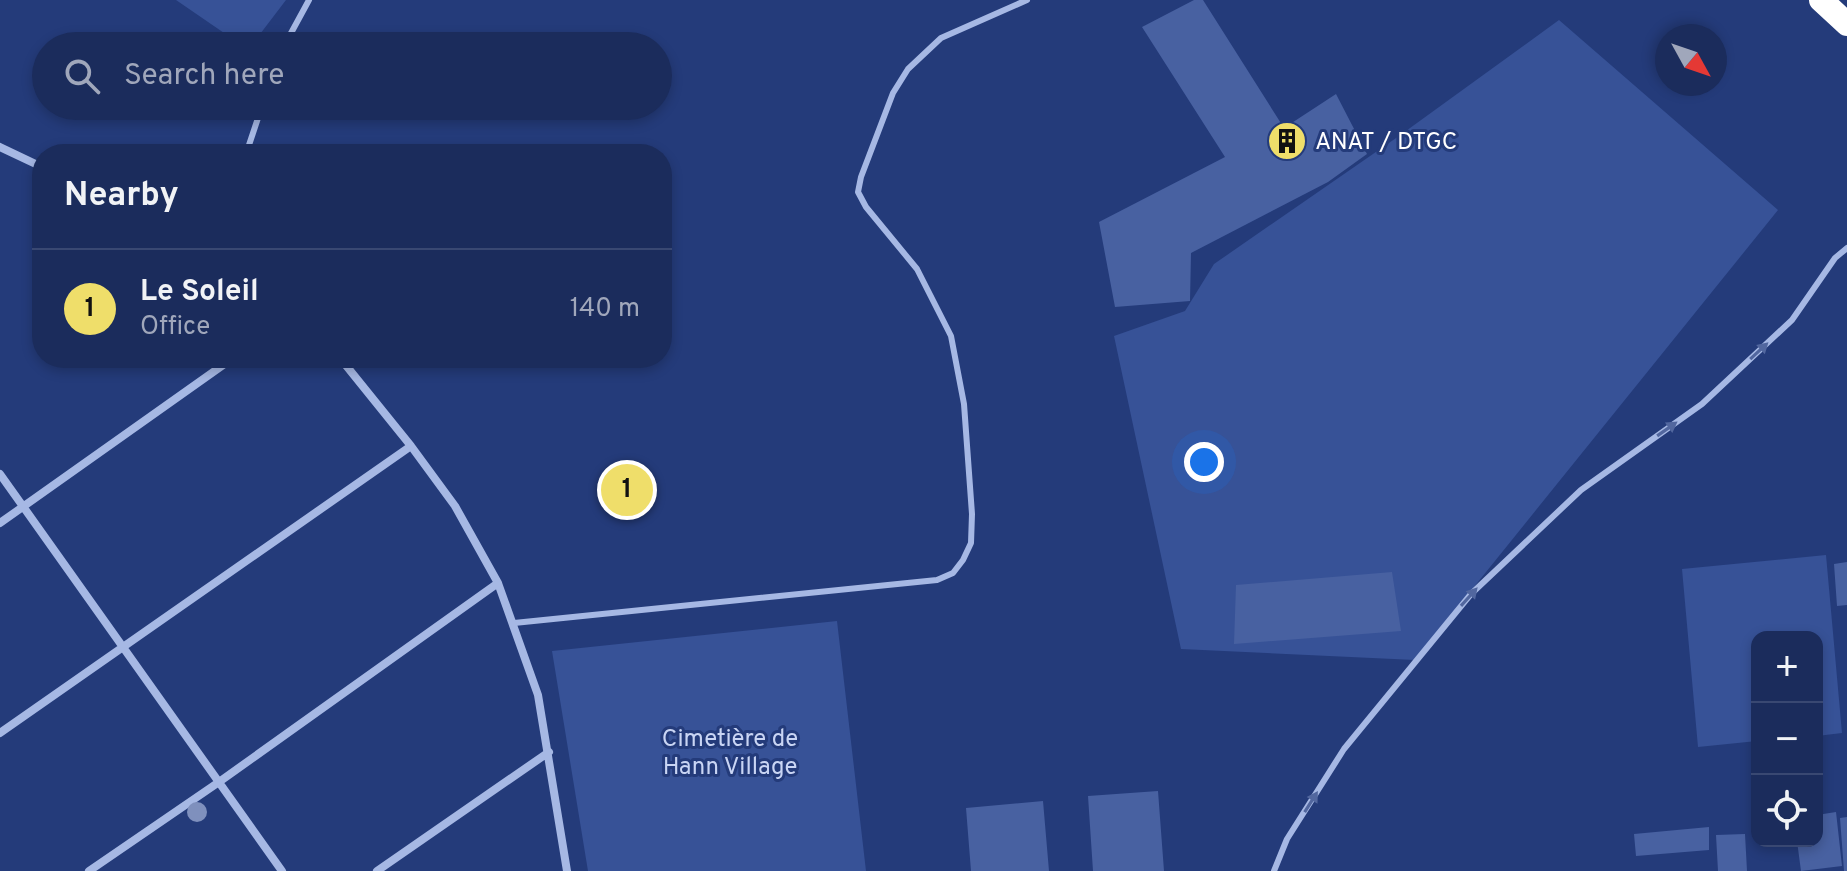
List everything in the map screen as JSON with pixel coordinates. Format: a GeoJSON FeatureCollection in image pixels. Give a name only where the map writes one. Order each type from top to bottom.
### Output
{"type":"FeatureCollection","features":[{"type":"Feature","properties":{"kind":"highway"},"geometry":{"type":"LineString","coordinates":[[1821,0],[1847,24]]}},
{"type":"Feature","properties":{"kind":"street"},"geometry":{"type":"LineString","coordinates":[[0,147],[32,162]]}},
{"type":"Feature","properties":{"kind":"street"},"geometry":{"type":"LineString","coordinates":[[0,523],[219,368]]}},
{"type":"Feature","properties":{"kind":"street"},"geometry":{"type":"LineString","coordinates":[[348,368],[455,506],[498,583],[538,695],[567,871]]}},
{"type":"Feature","properties":{"kind":"street"},"geometry":{"type":"LineString","coordinates":[[0,733],[411,446]]}},
{"type":"Feature","properties":{"kind":"street"},"geometry":{"type":"LineString","coordinates":[[0,474],[282,871]]}},
{"type":"Feature","properties":{"kind":"street"},"geometry":{"type":"LineString","coordinates":[[89,871],[498,583]]}},
{"type":"Feature","properties":{"kind":"street"},"geometry":{"type":"LineString","coordinates":[[377,871],[549,752]]}},
{"type":"Feature","properties":{"kind":"lane"},"geometry":{"type":"LineString","coordinates":[[292,32],[309,0]]}},
{"type":"Feature","properties":{"kind":"lane"},"geometry":{"type":"LineString","coordinates":[[514,623],[937,580],[953,573],[971,543],[972,514],[964,404],[951,336],[917,269],[866,207],[858,192],[893,93],[908,69],[941,38],[1027,0]]}},
{"type":"Feature","properties":{"kind":"lane"},"geometry":{"type":"LineString","coordinates":[[249,144],[257,120]]}},
{"type":"Feature","properties":{"kind":"lane"},"geometry":{"type":"LineString","coordinates":[[1274,871],[1287,839],[1344,749],[1471,594],[1581,490],[1702,404],[1792,320],[1835,258],[1847,248]]}},
{"type":"Feature","properties":{"kind":"green space"},"geometry":{"type":"Polygon","coordinates":[[[176,0],[286,0],[262,32],[223,32],[176,0]]]}},
{"type":"Feature","properties":{"kind":"green space"},"geometry":{"type":"Polygon","coordinates":[[[1559,20],[1778,210],[1415,660],[1181,649],[1114,336],[1185,311],[1214,264],[1559,20]]]}},
{"type":"Feature","properties":{"kind":"green space"},"geometry":{"type":"Polygon","coordinates":[[[1826,555],[1842,733],[1823,735],[1823,631],[1751,631],[1751,742],[1698,747],[1682,569],[1826,555]]]}},
{"type":"Feature","properties":{"kind":"green space","name":"Cimetière de Hann Village"},"geometry":{"type":"Polygon","coordinates":[[[837,621],[866,871],[588,871],[552,651],[837,621]]]}},
{"type":"Feature","properties":{"kind":"building","name":"ANAT / DTGC"},"geometry":{"type":"Polygon","coordinates":[[[1194,0],[1203,0],[1284,128],[1336,94],[1367,154],[1328,182],[1191,253],[1190,301],[1115,307],[1099,222],[1225,157],[1142,27],[1194,0]]]}},
{"type":"Feature","properties":{"kind":"building"},"geometry":{"type":"Polygon","coordinates":[[[1847,562],[1847,605],[1837,606],[1834,564],[1847,562]]]}},
{"type":"Feature","properties":{"kind":"building"},"geometry":{"type":"Polygon","coordinates":[[[1392,572],[1401,631],[1234,644],[1236,585],[1392,572]]]}},
{"type":"Feature","properties":{"kind":"building"},"geometry":{"type":"Polygon","coordinates":[[[1158,791],[1164,871],[1093,871],[1088,796],[1158,791]]]}},
{"type":"Feature","properties":{"kind":"building"},"geometry":{"type":"Polygon","coordinates":[[[1043,801],[1049,871],[971,871],[966,808],[1043,801]]]}},
{"type":"Feature","properties":{"kind":"building"},"geometry":{"type":"Polygon","coordinates":[[[1836,812],[1842,866],[1801,871],[1798,847],[1823,847],[1823,814],[1836,812]]]}},
{"type":"Feature","properties":{"kind":"building"},"geometry":{"type":"Polygon","coordinates":[[[1847,817],[1847,871],[1844,871],[1840,818],[1847,817]]]}},
{"type":"Feature","properties":{"kind":"building"},"geometry":{"type":"Polygon","coordinates":[[[1709,827],[1709,850],[1636,856],[1634,834],[1709,827]]]}},
{"type":"Feature","properties":{"kind":"building"},"geometry":{"type":"Polygon","coordinates":[[[1745,834],[1747,871],[1718,871],[1716,835],[1745,834]]]}},
{"type":"Feature","properties":{"kind":"place","name":"ANAT / DTGC"},"geometry":{"type":"Point","coordinates":[1287,141]}},
{"type":"Feature","properties":{"kind":"place","name":"Le Soleil"},"geometry":{"type":"Point","coordinates":[627,490]}}]}
